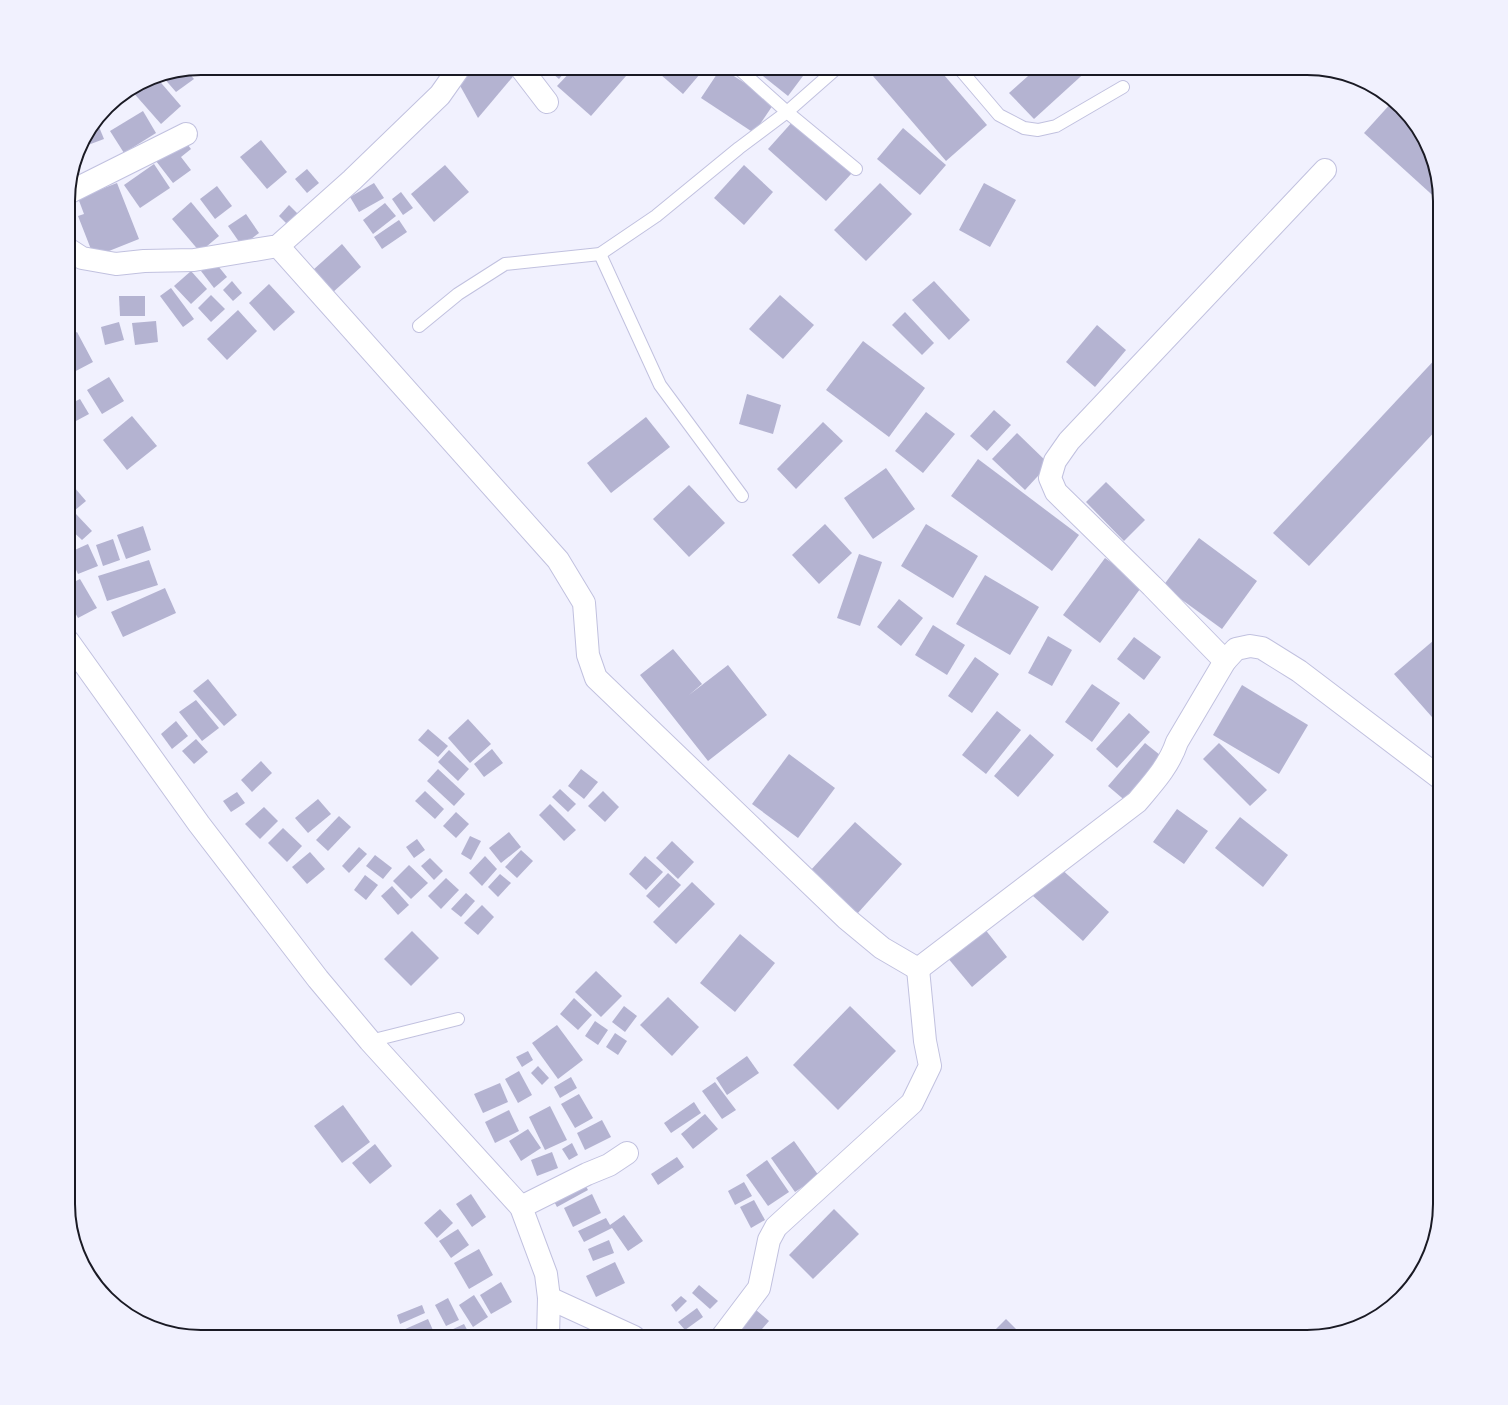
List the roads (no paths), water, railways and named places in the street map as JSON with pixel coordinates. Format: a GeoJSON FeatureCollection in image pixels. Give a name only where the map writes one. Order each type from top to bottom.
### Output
{"type":"FeatureCollection","features":[{"type":"Feature","properties":{"kind":"street"},"geometry":{"type":"LineString","coordinates":[[75,254],[82,258],[116,264],[144,261],[194,260],[278,246],[352,180],[440,95],[454,75]]}},
{"type":"Feature","properties":{"kind":"street"},"geometry":{"type":"LineString","coordinates":[[526,75],[547,102]]}},
{"type":"Feature","properties":{"kind":"street"},"geometry":{"type":"LineString","coordinates":[[75,190],[186,134]]}},
{"type":"Feature","properties":{"kind":"street"},"geometry":{"type":"LineString","coordinates":[[1225,661],[1152,586],[1056,492],[1050,478],[1055,461],[1069,441],[1325,170]]}},
{"type":"Feature","properties":{"kind":"street"},"geometry":{"type":"LineString","coordinates":[[278,246],[558,560],[584,603],[588,655],[596,678],[847,919],[882,948],[918,970]]}},
{"type":"Feature","properties":{"kind":"street"},"geometry":{"type":"LineString","coordinates":[[918,970],[1138,802],[1166,768],[1172,757],[1177,742],[1225,661],[1236,649],[1250,646],[1262,648],[1299,671],[1433,773]]}},
{"type":"Feature","properties":{"kind":"street"},"geometry":{"type":"LineString","coordinates":[[75,651],[198,824],[318,979],[370,1040],[521,1207],[546,1274],[549,1298],[548,1330]]}},
{"type":"Feature","properties":{"kind":"street"},"geometry":{"type":"LineString","coordinates":[[727,1330],[759,1288],[769,1240],[776,1227],[912,1103],[930,1066],[925,1041],[918,970]]}},
{"type":"Feature","properties":{"kind":"street"},"geometry":{"type":"LineString","coordinates":[[521,1207],[587,1174],[609,1165],[627,1153]]}},
{"type":"Feature","properties":{"kind":"street"},"geometry":{"type":"LineString","coordinates":[[549,1298],[619,1330]]}},
{"type":"Feature","properties":{"kind":"lane"},"geometry":{"type":"LineString","coordinates":[[746,75],[787,112],[856,169]]}},
{"type":"Feature","properties":{"kind":"lane"},"geometry":{"type":"LineString","coordinates":[[418,326],[458,294],[505,264],[600,254],[656,216],[787,112],[829,75]]}},
{"type":"Feature","properties":{"kind":"lane"},"geometry":{"type":"LineString","coordinates":[[965,75],[999,114],[1024,128],[1038,130],[1056,126],[1123,87]]}},
{"type":"Feature","properties":{"kind":"lane"},"geometry":{"type":"LineString","coordinates":[[600,254],[660,385],[742,496]]}},
{"type":"Feature","properties":{"kind":"lane"},"geometry":{"type":"LineString","coordinates":[[370,1040],[458,1019]]}}]}
